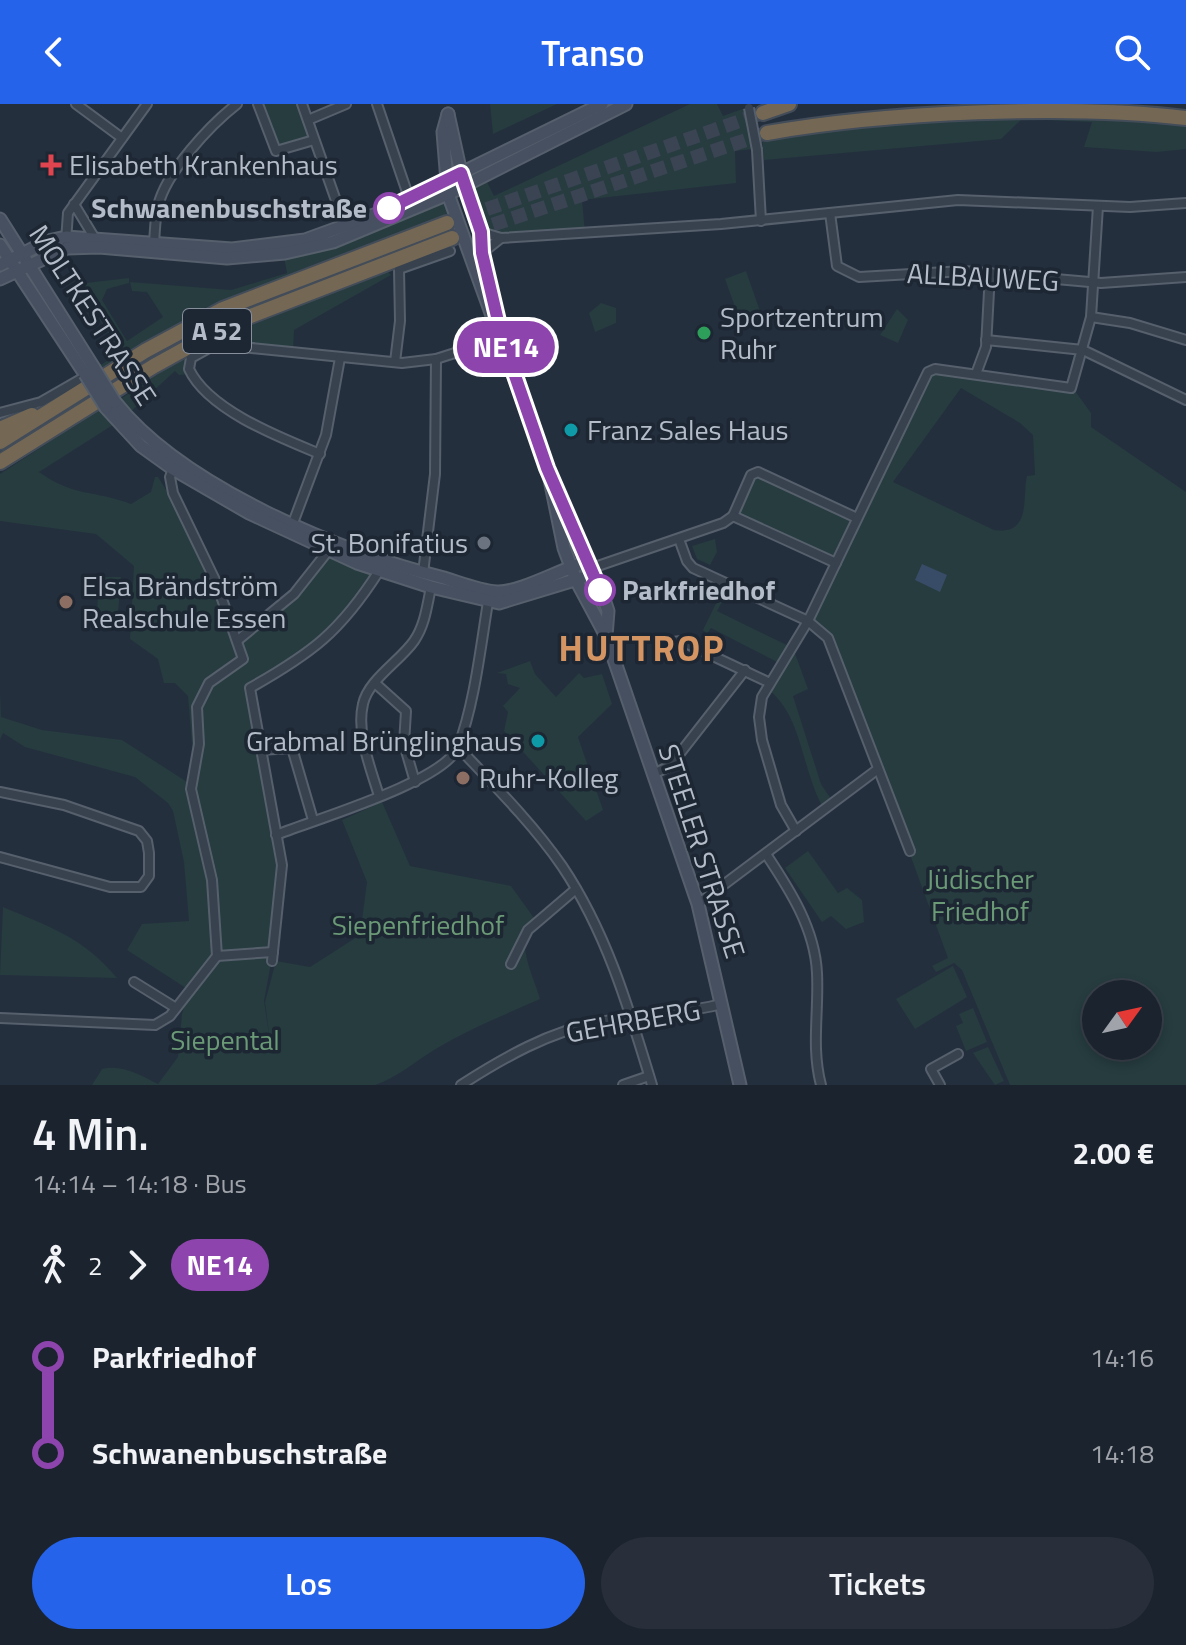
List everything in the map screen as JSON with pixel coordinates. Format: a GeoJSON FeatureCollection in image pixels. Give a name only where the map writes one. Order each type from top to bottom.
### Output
{"type":"FeatureCollection","features":[{"type":"Feature","properties":{"kind":"highway"},"geometry":{"type":"LineString","coordinates":[[753,108],[789,104]]}},
{"type":"Feature","properties":{"kind":"highway"},"geometry":{"type":"LineString","coordinates":[[767,133],[901,116],[1009,108],[1108,107],[1186,118]]}},
{"type":"Feature","properties":{"kind":"highway","name":"A 52"},"geometry":{"type":"LineString","coordinates":[[0,442],[145,351],[223,309],[447,223]]}},
{"type":"Feature","properties":{"kind":"highway","name":"A 52"},"geometry":{"type":"LineString","coordinates":[[0,462],[154,366],[230,324],[451,245]]}},
{"type":"Feature","properties":{"kind":"highway"},"geometry":{"type":"LineString","coordinates":[[0,429],[66,402]]}},
{"type":"Feature","properties":{"kind":"highway"},"geometry":{"type":"LineString","coordinates":[[0,470],[28,447]]}},
{"type":"Feature","properties":{"kind":"main road"},"geometry":{"type":"LineString","coordinates":[[66,242],[250,257],[308,249],[448,194],[457,179],[602,104]]}},
{"type":"Feature","properties":{"kind":"main road"},"geometry":{"type":"LineString","coordinates":[[0,279],[17,263],[66,242],[94,237],[248,249],[282,245],[334,232],[384,217],[409,198],[626,104]]}},
{"type":"Feature","properties":{"kind":"main road","name":"STEELER STRASSE"},"geometry":{"type":"LineString","coordinates":[[448,109],[443,132],[457,179],[481,232],[482,253],[501,334]]}},
{"type":"Feature","properties":{"kind":"main road","name":"STEELER STRASSE"},"geometry":{"type":"LineString","coordinates":[[448,109],[457,179],[448,194],[548,470],[608,611],[606,636]]}},
{"type":"Feature","properties":{"kind":"main road","name":"MOLTKESTRASSE"},"geometry":{"type":"LineString","coordinates":[[0,219],[17,263]]}},
{"type":"Feature","properties":{"kind":"main road","name":"MOLTKESTRASSE"},"geometry":{"type":"LineString","coordinates":[[0,245],[17,263],[88,374],[141,446],[173,469],[249,513],[328,551],[431,587],[489,596],[571,567],[589,568]]}},
{"type":"Feature","properties":{"kind":"main road","name":"MOLTKESTRASSE"},"geometry":{"type":"LineString","coordinates":[[111,405],[175,460],[293,523],[509,603],[576,580],[589,568]]}},
{"type":"Feature","properties":{"kind":"main road","name":"STEELER STRASSE"},"geometry":{"type":"LineString","coordinates":[[548,470],[557,525],[571,567],[606,636],[698,904],[740,1085]]}},
{"type":"Feature","properties":{"kind":"street"},"geometry":{"type":"LineString","coordinates":[[76,104],[122,138]]}},
{"type":"Feature","properties":{"kind":"street"},"geometry":{"type":"LineString","coordinates":[[66,242],[66,219],[74,204],[147,104]]}},
{"type":"Feature","properties":{"kind":"street"},"geometry":{"type":"LineString","coordinates":[[154,243],[158,205],[167,185],[211,126],[237,104]]}},
{"type":"Feature","properties":{"kind":"street"},"geometry":{"type":"LineString","coordinates":[[258,104],[276,151],[314,140]]}},
{"type":"Feature","properties":{"kind":"street"},"geometry":{"type":"LineString","coordinates":[[302,104],[340,212]]}},
{"type":"Feature","properties":{"kind":"street"},"geometry":{"type":"LineString","coordinates":[[308,120],[346,104]]}},
{"type":"Feature","properties":{"kind":"street"},"geometry":{"type":"LineString","coordinates":[[377,104],[409,198]]}},
{"type":"Feature","properties":{"kind":"street"},"geometry":{"type":"LineString","coordinates":[[753,108],[761,221]]}},
{"type":"Feature","properties":{"kind":"street"},"geometry":{"type":"LineString","coordinates":[[481,232],[501,238],[761,221],[958,200],[1098,206],[1186,203]]}},
{"type":"Feature","properties":{"kind":"street"},"geometry":{"type":"LineString","coordinates":[[74,204],[94,237]]}},
{"type":"Feature","properties":{"kind":"street"},"geometry":{"type":"LineString","coordinates":[[796,831],[781,805],[759,726],[760,705],[768,682],[808,621],[924,376],[935,369],[1067,389],[1073,382],[1091,317],[1096,283],[1098,206]]}},
{"type":"Feature","properties":{"kind":"street","name":"ALLBAUWEG"},"geometry":{"type":"LineString","coordinates":[[830,213],[835,263],[859,277],[911,272],[990,273],[1096,283],[1186,277]]}},
{"type":"Feature","properties":{"kind":"street"},"geometry":{"type":"LineString","coordinates":[[482,253],[501,238]]}},
{"type":"Feature","properties":{"kind":"street"},"geometry":{"type":"LineString","coordinates":[[395,362],[400,309],[394,270],[451,245]]}},
{"type":"Feature","properties":{"kind":"street"},"geometry":{"type":"LineString","coordinates":[[976,374],[986,340],[990,273]]}},
{"type":"Feature","properties":{"kind":"street"},"geometry":{"type":"LineString","coordinates":[[1091,317],[1130,323],[1186,340]]}},
{"type":"Feature","properties":{"kind":"street"},"geometry":{"type":"LineString","coordinates":[[320,454],[236,414],[195,379],[189,369],[189,361],[195,354],[223,346],[395,362],[436,359],[501,334]]}},
{"type":"Feature","properties":{"kind":"street"},"geometry":{"type":"LineString","coordinates":[[986,340],[1083,350],[1186,400]]}},
{"type":"Feature","properties":{"kind":"street"},"geometry":{"type":"LineString","coordinates":[[293,523],[320,454],[340,358]]}},
{"type":"Feature","properties":{"kind":"street"},"geometry":{"type":"LineString","coordinates":[[423,573],[435,474],[436,359]]}},
{"type":"Feature","properties":{"kind":"street"},"geometry":{"type":"LineString","coordinates":[[0,413],[41,402],[88,374]]}},
{"type":"Feature","properties":{"kind":"street"},"geometry":{"type":"LineString","coordinates":[[0,1018],[148,1026],[165,1019],[176,1008],[217,956],[212,880],[191,787],[199,744],[197,707],[209,683],[243,659],[212,572],[173,493],[170,477],[173,469]]}},
{"type":"Feature","properties":{"kind":"street"},"geometry":{"type":"LineString","coordinates":[[589,568],[679,539],[733,516],[751,475],[758,472],[857,518]]}},
{"type":"Feature","properties":{"kind":"street"},"geometry":{"type":"LineString","coordinates":[[733,516],[836,563]]}},
{"type":"Feature","properties":{"kind":"street"},"geometry":{"type":"LineString","coordinates":[[679,539],[693,568],[808,621],[822,631],[835,651],[910,851]]}},
{"type":"Feature","properties":{"kind":"street"},"geometry":{"type":"LineString","coordinates":[[238,640],[276,612],[328,551]]}},
{"type":"Feature","properties":{"kind":"street"},"geometry":{"type":"LineString","coordinates":[[217,956],[273,956],[283,876],[250,688],[310,653],[358,604],[379,571]]}},
{"type":"Feature","properties":{"kind":"street"},"geometry":{"type":"LineString","coordinates":[[379,796],[366,751],[362,718],[365,698],[415,639],[424,621],[431,587]]}},
{"type":"Feature","properties":{"kind":"street"},"geometry":{"type":"LineString","coordinates":[[276,835],[415,782],[443,764],[458,747],[477,670],[489,596]]}},
{"type":"Feature","properties":{"kind":"street"},"geometry":{"type":"LineString","coordinates":[[673,642],[681,641],[768,682]]}},
{"type":"Feature","properties":{"kind":"street"},"geometry":{"type":"LineString","coordinates":[[653,774],[670,766],[745,670]]}},
{"type":"Feature","properties":{"kind":"street"},"geometry":{"type":"LineString","coordinates":[[376,684],[406,711],[404,744],[415,782]]}},
{"type":"Feature","properties":{"kind":"street"},"geometry":{"type":"LineString","coordinates":[[458,747],[550,850],[582,899],[610,957],[651,1080],[623,1085]]}},
{"type":"Feature","properties":{"kind":"street"},"geometry":{"type":"LineString","coordinates":[[260,750],[292,748],[313,820]]}},
{"type":"Feature","properties":{"kind":"street"},"geometry":{"type":"LineString","coordinates":[[698,904],[878,769]]}},
{"type":"Feature","properties":{"kind":"street"},"geometry":{"type":"LineString","coordinates":[[0,792],[64,805],[139,831],[149,847],[149,876],[145,884],[137,888],[110,887],[0,857]]}},
{"type":"Feature","properties":{"kind":"street"},"geometry":{"type":"LineString","coordinates":[[766,854],[796,903],[813,948],[817,985],[814,1041],[821,1085]]}},
{"type":"Feature","properties":{"kind":"street"},"geometry":{"type":"LineString","coordinates":[[511,964],[528,930],[576,889]]}},
{"type":"Feature","properties":{"kind":"street"},"geometry":{"type":"LineString","coordinates":[[134,982],[176,1008]]}},
{"type":"Feature","properties":{"kind":"street","name":"GEHRBERG"},"geometry":{"type":"LineString","coordinates":[[461,1085],[512,1055],[568,1030],[722,1004]]}},
{"type":"Feature","properties":{"kind":"street"},"geometry":{"type":"LineString","coordinates":[[940,1085],[931,1069],[958,1054]]}},
{"type":"Feature","properties":{"kind":"green space"},"geometry":{"type":"Polygon","coordinates":[[[263,104],[298,104],[309,137],[278,148],[263,104]]]}},
{"type":"Feature","properties":{"kind":"green space"},"geometry":{"type":"Polygon","coordinates":[[[490,104],[557,104],[493,134],[490,104]]]}},
{"type":"Feature","properties":{"kind":"green space"},"geometry":{"type":"Polygon","coordinates":[[[690,104],[717,104],[723,116],[745,108],[753,149],[735,151],[736,183],[582,200],[585,233],[486,236],[466,185],[484,176],[494,196],[690,104]]]}},
{"type":"Feature","properties":{"kind":"green space"},"geometry":{"type":"Polygon","coordinates":[[[1085,110],[1186,123],[1186,149],[1156,152],[1084,147],[1092,122],[1022,119],[1001,139],[764,160],[762,139],[915,119],[1085,110]]]}},
{"type":"Feature","properties":{"kind":"green space"},"geometry":{"type":"Polygon","coordinates":[[[438,185],[454,214],[202,309],[99,375],[95,369],[120,352],[77,284],[129,278],[129,283],[107,289],[102,300],[127,341],[163,317],[147,292],[132,291],[130,282],[231,290],[287,273],[282,245],[438,185]]]}},
{"type":"Feature","properties":{"kind":"green space"},"geometry":{"type":"Polygon","coordinates":[[[387,271],[391,275],[294,330],[293,352],[232,346],[195,354],[190,374],[179,375],[175,371],[127,415],[116,402],[179,360],[222,337],[387,271]]]}},
{"type":"Feature","properties":{"kind":"green space"},"geometry":{"type":"Polygon","coordinates":[[[746,271],[760,311],[739,318],[725,279],[746,271]]]}},
{"type":"Feature","properties":{"kind":"green space"},"geometry":{"type":"Polygon","coordinates":[[[601,303],[616,308],[616,323],[595,332],[589,313],[601,303]]]}},
{"type":"Feature","properties":{"kind":"green space"},"geometry":{"type":"Polygon","coordinates":[[[897,309],[908,320],[898,343],[880,335],[897,309]]]}},
{"type":"Feature","properties":{"kind":"green space","name":"Parkfriedhof"},"geometry":{"type":"Polygon","coordinates":[[[932,371],[1075,391],[1091,413],[1091,427],[1186,492],[1186,1085],[1010,1085],[962,970],[954,963],[936,972],[932,966],[948,958],[835,650],[809,621],[836,563],[734,516],[754,473],[857,519],[932,371]],[[961,388],[893,482],[994,530],[1014,527],[1023,513],[1027,476],[1035,475],[1033,435],[1020,423],[961,388]]]}},
{"type":"Feature","properties":{"kind":"green space"},"geometry":{"type":"Polygon","coordinates":[[[103,407],[116,423],[39,472],[63,486],[131,504],[151,492],[155,477],[158,477],[190,528],[238,641],[277,612],[328,552],[377,571],[356,602],[308,651],[248,683],[282,865],[277,931],[264,1001],[270,1041],[265,1002],[276,961],[310,967],[360,935],[367,882],[342,820],[382,802],[410,866],[511,886],[534,918],[528,927],[525,947],[540,999],[459,1036],[375,1085],[92,1085],[102,1069],[109,1068],[131,1071],[158,1084],[178,1057],[182,1014],[189,990],[127,950],[142,924],[189,921],[184,862],[173,811],[168,803],[135,777],[25,747],[3,733],[0,740],[0,694],[1,717],[42,730],[122,740],[187,782],[193,757],[188,696],[175,683],[164,683],[158,659],[130,639],[134,566],[96,534],[0,521],[0,474],[103,407]]]}},
{"type":"Feature","properties":{"kind":"green space"},"geometry":{"type":"Polygon","coordinates":[[[715,539],[717,552],[710,565],[697,559],[692,546],[715,539]]]}},
{"type":"Feature","properties":{"kind":"green space"},"geometry":{"type":"Polygon","coordinates":[[[99,577],[121,577],[118,614],[97,614],[99,577]]]}},
{"type":"Feature","properties":{"kind":"green space"},"geometry":{"type":"Polygon","coordinates":[[[725,585],[730,587],[717,611],[793,648],[808,689],[793,696],[821,784],[833,802],[824,809],[796,731],[781,702],[770,691],[779,669],[777,662],[711,628],[707,634],[703,630],[725,585]]]}},
{"type":"Feature","properties":{"kind":"green space"},"geometry":{"type":"Polygon","coordinates":[[[530,661],[535,674],[556,697],[579,673],[584,678],[602,674],[612,704],[578,737],[603,810],[586,821],[504,731],[508,712],[503,706],[520,688],[508,684],[506,674],[497,673],[530,661]]]}},
{"type":"Feature","properties":{"kind":"green space"},"geometry":{"type":"Polygon","coordinates":[[[808,851],[838,893],[847,888],[862,900],[864,922],[846,929],[831,916],[822,922],[785,868],[808,851]]]}},
{"type":"Feature","properties":{"kind":"green space"},"geometry":{"type":"Polygon","coordinates":[[[3,907],[51,927],[78,943],[117,978],[0,975],[3,907]]]}},
{"type":"Feature","properties":{"kind":"green space"},"geometry":{"type":"Polygon","coordinates":[[[953,966],[967,997],[915,1029],[896,999],[953,966]]]}},
{"type":"Feature","properties":{"kind":"green space"},"geometry":{"type":"Polygon","coordinates":[[[973,1008],[987,1042],[966,1051],[956,1026],[963,1023],[959,1014],[973,1008]]]}},
{"type":"Feature","properties":{"kind":"green space"},"geometry":{"type":"Polygon","coordinates":[[[988,1047],[1004,1081],[995,1085],[973,1053],[988,1047]]]}},
{"type":"Feature","properties":{"kind":"water"},"geometry":{"type":"Polygon","coordinates":[[[922,564],[947,575],[940,592],[915,580],[922,564]]]}},
{"type":"Feature","properties":{"kind":"tunnel"},"geometry":{"type":"LineString","coordinates":[[447,223],[763,113]]}},
{"type":"Feature","properties":{"kind":"tunnel"},"geometry":{"type":"LineString","coordinates":[[453,238],[767,133]]}},
{"type":"Feature","properties":{"kind":"bus line","name":"NE14"},"geometry":{"type":"LineString","coordinates":[[389,208],[461,173],[481,232],[482,253],[502,338],[547,468],[600,590]]}},
{"type":"Feature","properties":{"kind":"place","name":"Elisabeth Krankenhaus"},"geometry":{"type":"Point","coordinates":[51,165]}},
{"type":"Feature","properties":{"kind":"place","name":"Schwanenbuschstraße"},"geometry":{"type":"Point","coordinates":[389,208]}},
{"type":"Feature","properties":{"kind":"place","name":"Sportzentrum Ruhr"},"geometry":{"type":"Point","coordinates":[704,333]}},
{"type":"Feature","properties":{"kind":"place","name":"Franz Sales Haus"},"geometry":{"type":"Point","coordinates":[571,430]}},
{"type":"Feature","properties":{"kind":"place","name":"St. Bonifatius"},"geometry":{"type":"Point","coordinates":[484,543]}},
{"type":"Feature","properties":{"kind":"place","name":"Parkfriedhof"},"geometry":{"type":"Point","coordinates":[600,590]}},
{"type":"Feature","properties":{"kind":"place","name":"Elsa Brändström Realschule Essen"},"geometry":{"type":"Point","coordinates":[66,602]}},
{"type":"Feature","properties":{"kind":"place","name":"Grabmal Brünglinghaus"},"geometry":{"type":"Point","coordinates":[538,741]}},
{"type":"Feature","properties":{"kind":"place","name":"Ruhr-Kolleg"},"geometry":{"type":"Point","coordinates":[463,778]}},
{"type":"Feature","properties":{"kind":"district","name":"HUTTROP"},"geometry":{"type":"Point","coordinates":[642,648]}},
{"type":"Feature","properties":{"kind":"park label","name":"Jüdischer Friedhof"},"geometry":{"type":"Point","coordinates":[980,895]}},
{"type":"Feature","properties":{"kind":"park label","name":"Siepenfriedhof"},"geometry":{"type":"Point","coordinates":[418,925]}},
{"type":"Feature","properties":{"kind":"park label","name":"Siepental"},"geometry":{"type":"Point","coordinates":[225,1040]}}]}
